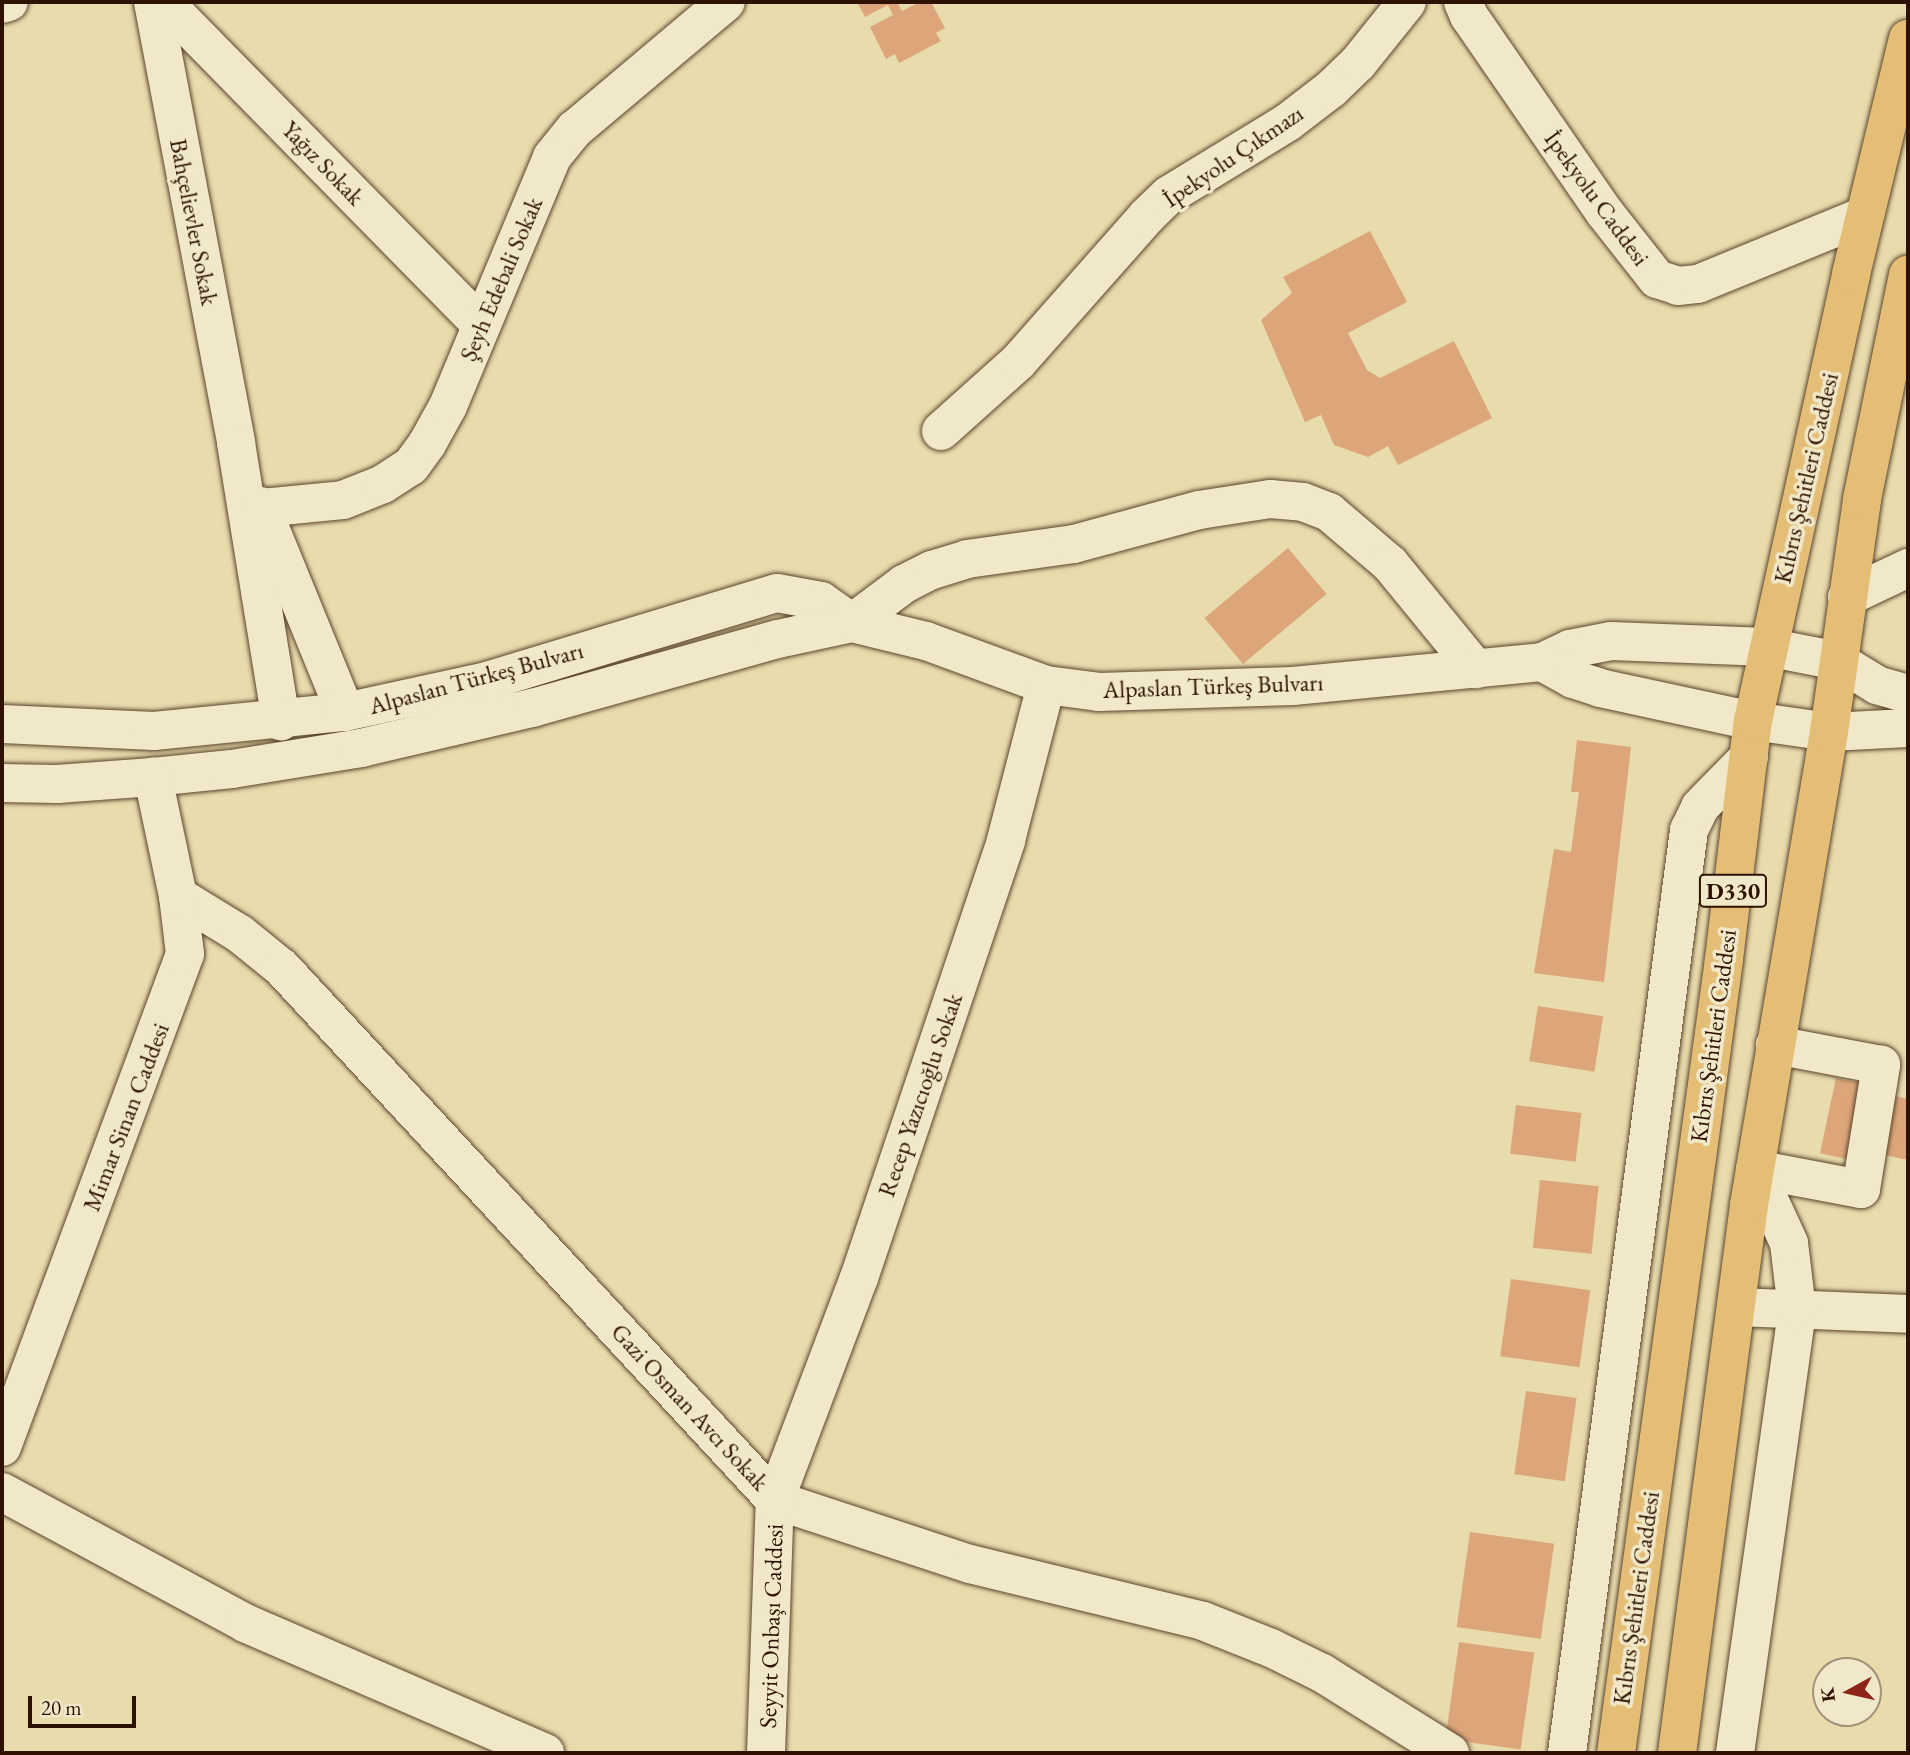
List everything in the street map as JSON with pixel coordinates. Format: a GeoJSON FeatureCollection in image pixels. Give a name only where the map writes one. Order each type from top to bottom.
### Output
{"type":"FeatureCollection","features":[{"type":"Feature","properties":{"kind":"highway","name":"Kıbrıs Şehitleri Caddesi"},"geometry":{"type":"LineString","coordinates":[[1616,1753],[1724,959],[1751,739],[1768,647],[1864,216],[1908,39]]}},
{"type":"Feature","properties":{"kind":"highway","name":"D330"},"geometry":{"type":"LineString","coordinates":[[1677,1753],[1755,1170],[1829,732],[1862,499],[1908,275]]}},
{"type":"Feature","properties":{"kind":"street"},"geometry":{"type":"LineString","coordinates":[[2,4],[9,2]]}},
{"type":"Feature","properties":{"kind":"street","name":"Bahçelievler Sokak"},"geometry":{"type":"LineString","coordinates":[[153,2],[236,443]]}},
{"type":"Feature","properties":{"kind":"street","name":"Yağız Sokak"},"geometry":{"type":"LineString","coordinates":[[164,2],[481,325]]}},
{"type":"Feature","properties":{"kind":"street","name":"İpekyolu Çıkmazı"},"geometry":{"type":"LineString","coordinates":[[942,431],[1018,362],[1147,216],[1170,195],[1288,122],[1331,89],[1359,63],[1407,2]]}},
{"type":"Feature","properties":{"kind":"street","name":"İpekyolu Caddesi"},"geometry":{"type":"LineString","coordinates":[[1463,2],[1476,26],[1605,213],[1657,279],[1678,286],[1698,285],[1864,216]]}},
{"type":"Feature","properties":{"kind":"street","name":"Şeyh Edebali Sokak"},"geometry":{"type":"LineString","coordinates":[[262,508],[343,500],[383,484],[411,466],[448,406],[552,157],[575,129],[715,5]]}},
{"type":"Feature","properties":{"kind":"street"},"geometry":{"type":"LineString","coordinates":[[236,443],[345,712]]}},
{"type":"Feature","properties":{"kind":"street"},"geometry":{"type":"LineString","coordinates":[[236,443],[281,721]]}},
{"type":"Feature","properties":{"kind":"street"},"geometry":{"type":"LineString","coordinates":[[852,623],[904,584],[932,570],[967,559],[1074,544],[1199,510],[1269,499],[1303,502],[1329,512],[1390,564],[1476,669]]}},
{"type":"Feature","properties":{"kind":"street"},"geometry":{"type":"LineString","coordinates":[[1847,597],[1908,568]]}},
{"type":"Feature","properties":{"kind":"street","name":"Alpaslan Türkeş Bulvarı"},"geometry":{"type":"LineString","coordinates":[[2,724],[154,731],[281,721],[345,712],[487,681],[777,593],[821,601],[852,623],[926,641],[1046,685],[1099,692],[1200,691],[1293,686],[1476,669],[1542,662],[1570,649],[1611,640],[1768,647],[1838,661]]}},
{"type":"Feature","properties":{"kind":"street","name":"Alpaslan Türkeş Bulvarı"},"geometry":{"type":"LineString","coordinates":[[2,783],[57,783],[153,777],[301,759],[388,743],[532,708],[778,639],[852,623]]}},
{"type":"Feature","properties":{"kind":"street"},"geometry":{"type":"LineString","coordinates":[[1838,661],[1877,685],[1908,694]]}},
{"type":"Feature","properties":{"kind":"street"},"geometry":{"type":"LineString","coordinates":[[1542,662],[1573,679],[1751,739],[1908,728]]}},
{"type":"Feature","properties":{"kind":"street","name":"Recep Yazıcıoğlu Sokak"},"geometry":{"type":"LineString","coordinates":[[775,1500],[859,1278],[1002,851],[1046,685]]}},
{"type":"Feature","properties":{"kind":"street"},"geometry":{"type":"LineString","coordinates":[[1567,1753],[1689,830],[1700,807],[1751,739]]}},
{"type":"Feature","properties":{"kind":"street","name":"Mimar Sinan Caddesi"},"geometry":{"type":"LineString","coordinates":[[2,1447],[185,954],[178,896],[153,777]]}},
{"type":"Feature","properties":{"kind":"street","name":"Gazi Osman Avcı Sokak"},"geometry":{"type":"LineString","coordinates":[[178,896],[240,934],[282,968],[775,1500],[970,1564],[1086,1595],[1203,1621],[1271,1648],[1322,1673],[1450,1753]]}},
{"type":"Feature","properties":{"kind":"street"},"geometry":{"type":"LineString","coordinates":[[1755,1170],[1861,1189],[1873,1115],[1881,1065],[1775,1045]]}},
{"type":"Feature","properties":{"kind":"street"},"geometry":{"type":"LineString","coordinates":[[1735,1753],[1797,1310],[1789,1243],[1755,1170]]}},
{"type":"Feature","properties":{"kind":"street"},"geometry":{"type":"LineString","coordinates":[[1737,1307],[1908,1314]]}},
{"type":"Feature","properties":{"kind":"street"},"geometry":{"type":"LineString","coordinates":[[2,1492],[245,1623],[545,1753]]}},
{"type":"Feature","properties":{"kind":"street","name":"Seyyit Onbaşı Caddesi"},"geometry":{"type":"LineString","coordinates":[[766,1753],[775,1500]]}},
{"type":"Feature","properties":{"kind":"building"},"geometry":{"type":"Polygon","coordinates":[[[857,2],[897,2],[902,11],[920,2],[931,2],[945,28],[936,33],[941,41],[899,63],[895,54],[886,59],[870,27],[893,15],[888,5],[865,17],[857,2]]]}},
{"type":"Feature","properties":{"kind":"building"},"geometry":{"type":"Polygon","coordinates":[[[1370,231],[1407,302],[1348,333],[1367,370],[1380,378],[1454,341],[1492,418],[1398,465],[1388,446],[1368,457],[1334,445],[1321,415],[1305,422],[1261,320],[1292,293],[1283,277],[1370,231]]]}},
{"type":"Feature","properties":{"kind":"building"},"geometry":{"type":"Polygon","coordinates":[[[1288,548],[1327,594],[1243,664],[1205,618],[1288,548]]]}},
{"type":"Feature","properties":{"kind":"building"},"geometry":{"type":"Polygon","coordinates":[[[1577,740],[1631,747],[1604,982],[1534,973],[1554,849],[1571,852],[1579,792],[1571,792],[1577,740]]]}},
{"type":"Feature","properties":{"kind":"building"},"geometry":{"type":"Polygon","coordinates":[[[1538,1006],[1603,1016],[1594,1072],[1529,1061],[1538,1006]]]}},
{"type":"Feature","properties":{"kind":"building"},"geometry":{"type":"Polygon","coordinates":[[[1836,1078],[1874,1086],[1858,1161],[1820,1153],[1836,1078]]]}},
{"type":"Feature","properties":{"kind":"building"},"geometry":{"type":"Polygon","coordinates":[[[1895,1096],[1908,1099],[1908,1160],[1884,1155],[1895,1096]]]}},
{"type":"Feature","properties":{"kind":"building"},"geometry":{"type":"Polygon","coordinates":[[[1516,1105],[1582,1113],[1576,1162],[1510,1154],[1516,1105]]]}},
{"type":"Feature","properties":{"kind":"building"},"geometry":{"type":"Polygon","coordinates":[[[1540,1180],[1599,1186],[1592,1254],[1533,1248],[1540,1180]]]}},
{"type":"Feature","properties":{"kind":"building"},"geometry":{"type":"Polygon","coordinates":[[[1511,1279],[1590,1290],[1579,1367],[1500,1356],[1511,1279]]]}},
{"type":"Feature","properties":{"kind":"building"},"geometry":{"type":"Polygon","coordinates":[[[1526,1391],[1577,1398],[1565,1481],[1514,1474],[1526,1391]]]}},
{"type":"Feature","properties":{"kind":"building"},"geometry":{"type":"Polygon","coordinates":[[[1470,1532],[1554,1544],[1541,1639],[1457,1627],[1470,1532]]]}},
{"type":"Feature","properties":{"kind":"building"},"geometry":{"type":"Polygon","coordinates":[[[1459,1642],[1534,1653],[1521,1750],[1445,1739],[1459,1642]]]}}]}
